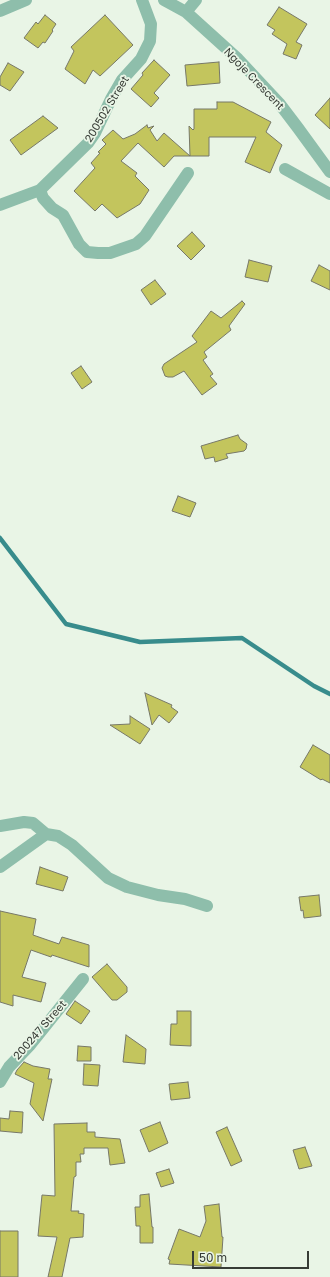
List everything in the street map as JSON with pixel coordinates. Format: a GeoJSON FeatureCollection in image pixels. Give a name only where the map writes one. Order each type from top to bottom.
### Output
{"type":"FeatureCollection","features":[{"type":"Feature","properties":{"kind":"street"},"geometry":{"type":"LineString","coordinates":[[0,11],[26,0]]}},
{"type":"Feature","properties":{"kind":"street","name":"200502 Street"},"geometry":{"type":"LineString","coordinates":[[0,205],[40,190],[88,142],[95,133],[122,80],[141,59],[150,41],[151,24],[142,0]]}},
{"type":"Feature","properties":{"kind":"street","name":"Ngoje Crescent"},"geometry":{"type":"LineString","coordinates":[[164,0],[186,12],[238,59],[278,103],[330,172]]}},
{"type":"Feature","properties":{"kind":"street"},"geometry":{"type":"LineString","coordinates":[[186,12],[196,0]]}},
{"type":"Feature","properties":{"kind":"street"},"geometry":{"type":"LineString","coordinates":[[285,169],[330,194]]}},
{"type":"Feature","properties":{"kind":"street"},"geometry":{"type":"LineString","coordinates":[[40,190],[43,198],[52,208],[63,215],[79,244],[87,252],[110,253],[136,244],[145,236],[188,173]]}},
{"type":"Feature","properties":{"kind":"street"},"geometry":{"type":"LineString","coordinates":[[0,826],[24,822],[33,823],[46,834],[58,836],[72,845],[108,878],[127,887],[158,896],[185,899],[207,906]]}},
{"type":"Feature","properties":{"kind":"street"},"geometry":{"type":"LineString","coordinates":[[0,867],[46,834]]}},
{"type":"Feature","properties":{"kind":"street","name":"200247 Street"},"geometry":{"type":"LineString","coordinates":[[0,1082],[9,1067],[30,1045],[83,980]]}},
{"type":"Feature","properties":{"kind":"building"},"geometry":{"type":"Polygon","coordinates":[[[279,7],[307,24],[296,42],[302,45],[296,59],[283,54],[287,44],[272,34],[275,30],[267,25],[279,7]]]}},
{"type":"Feature","properties":{"kind":"building"},"geometry":{"type":"Polygon","coordinates":[[[45,15],[56,24],[45,43],[43,42],[38,48],[24,38],[36,22],[38,24],[45,15]]]}},
{"type":"Feature","properties":{"kind":"building"},"geometry":{"type":"Polygon","coordinates":[[[105,15],[133,45],[100,76],[93,70],[85,84],[65,69],[74,51],[71,47],[105,15]]]}},
{"type":"Feature","properties":{"kind":"building"},"geometry":{"type":"Polygon","coordinates":[[[154,60],[170,75],[154,93],[159,98],[151,107],[131,89],[143,75],[142,73],[154,60]]]}},
{"type":"Feature","properties":{"kind":"building"},"geometry":{"type":"Polygon","coordinates":[[[219,62],[220,83],[187,86],[185,65],[219,62]]]}},
{"type":"Feature","properties":{"kind":"building"},"geometry":{"type":"Polygon","coordinates":[[[8,63],[24,72],[10,91],[0,85],[0,77],[8,63]]]}},
{"type":"Feature","properties":{"kind":"building"},"geometry":{"type":"Polygon","coordinates":[[[330,98],[330,129],[315,115],[330,98]]]}},
{"type":"Feature","properties":{"kind":"building"},"geometry":{"type":"Polygon","coordinates":[[[217,102],[233,102],[271,122],[266,132],[282,145],[270,173],[245,162],[256,137],[209,137],[209,156],[190,156],[189,126],[193,130],[194,129],[194,109],[217,109],[217,102]]]}},
{"type":"Feature","properties":{"kind":"building"},"geometry":{"type":"Polygon","coordinates":[[[43,116],[58,128],[21,155],[10,140],[43,116]]]}},
{"type":"Feature","properties":{"kind":"building"},"geometry":{"type":"Polygon","coordinates":[[[147,125],[148,128],[154,126],[150,130],[157,141],[164,133],[190,156],[174,156],[164,167],[138,143],[121,161],[137,173],[135,176],[149,190],[140,204],[117,218],[102,204],[95,211],[74,191],[95,168],[91,163],[100,153],[98,152],[106,144],[102,140],[113,130],[123,139],[135,134],[147,125]]]}},
{"type":"Feature","properties":{"kind":"building"},"geometry":{"type":"Polygon","coordinates":[[[192,232],[205,246],[191,260],[177,246],[192,232]]]}},
{"type":"Feature","properties":{"kind":"building"},"geometry":{"type":"Polygon","coordinates":[[[249,260],[272,266],[268,282],[245,277],[249,260]]]}},
{"type":"Feature","properties":{"kind":"building"},"geometry":{"type":"Polygon","coordinates":[[[319,265],[330,271],[330,290],[311,281],[319,265]]]}},
{"type":"Feature","properties":{"kind":"building"},"geometry":{"type":"Polygon","coordinates":[[[155,280],[166,294],[151,305],[141,290],[155,280]]]}},
{"type":"Feature","properties":{"kind":"building"},"geometry":{"type":"Polygon","coordinates":[[[242,301],[245,304],[229,326],[231,330],[204,352],[207,357],[203,360],[213,374],[210,376],[217,384],[202,395],[184,371],[173,377],[165,376],[162,368],[164,364],[197,342],[192,336],[211,311],[221,318],[242,301]]]}},
{"type":"Feature","properties":{"kind":"building"},"geometry":{"type":"Polygon","coordinates":[[[81,366],[92,382],[82,389],[71,373],[81,366]]]}},
{"type":"Feature","properties":{"kind":"building"},"geometry":{"type":"Polygon","coordinates":[[[238,435],[240,439],[247,444],[244,451],[226,454],[228,458],[215,462],[214,457],[205,459],[201,446],[238,435]]]}},
{"type":"Feature","properties":{"kind":"building"},"geometry":{"type":"Polygon","coordinates":[[[178,496],[196,503],[190,517],[172,511],[178,496]]]}},
{"type":"Feature","properties":{"kind":"building"},"geometry":{"type":"Polygon","coordinates":[[[145,693],[172,705],[171,707],[178,712],[169,723],[159,715],[152,725],[145,693]]]}},
{"type":"Feature","properties":{"kind":"building"},"geometry":{"type":"Polygon","coordinates":[[[130,716],[150,729],[140,744],[110,725],[130,724],[130,716]]]}},
{"type":"Feature","properties":{"kind":"building"},"geometry":{"type":"Polygon","coordinates":[[[313,745],[330,755],[330,783],[322,779],[321,780],[300,767],[313,745]]]}},
{"type":"Feature","properties":{"kind":"building"},"geometry":{"type":"Polygon","coordinates":[[[40,867],[68,877],[63,891],[36,884],[40,867]]]}},
{"type":"Feature","properties":{"kind":"building"},"geometry":{"type":"Polygon","coordinates":[[[319,895],[321,916],[304,918],[303,910],[301,911],[299,897],[319,895]]]}},
{"type":"Feature","properties":{"kind":"building"},"geometry":{"type":"Polygon","coordinates":[[[0,911],[36,919],[33,935],[59,944],[62,937],[89,945],[89,967],[31,950],[22,977],[46,983],[41,1002],[13,995],[13,1006],[0,1002],[0,911]]]}},
{"type":"Feature","properties":{"kind":"building"},"geometry":{"type":"Polygon","coordinates":[[[107,964],[127,987],[127,992],[117,1000],[112,1000],[92,977],[107,964]]]}},
{"type":"Feature","properties":{"kind":"building"},"geometry":{"type":"Polygon","coordinates":[[[75,1001],[90,1011],[81,1024],[66,1014],[75,1001]]]}},
{"type":"Feature","properties":{"kind":"building"},"geometry":{"type":"Polygon","coordinates":[[[177,1011],[191,1011],[191,1046],[170,1045],[171,1024],[177,1024],[177,1011]]]}},
{"type":"Feature","properties":{"kind":"building"},"geometry":{"type":"Polygon","coordinates":[[[126,1035],[146,1049],[145,1064],[123,1062],[126,1035]]]}},
{"type":"Feature","properties":{"kind":"building"},"geometry":{"type":"Polygon","coordinates":[[[78,1046],[91,1047],[91,1061],[77,1061],[78,1046]]]}},
{"type":"Feature","properties":{"kind":"building"},"geometry":{"type":"Polygon","coordinates":[[[24,1062],[33,1066],[50,1069],[48,1079],[52,1079],[43,1121],[30,1104],[34,1083],[15,1074],[24,1062]]]}},
{"type":"Feature","properties":{"kind":"building"},"geometry":{"type":"Polygon","coordinates":[[[84,1064],[100,1065],[98,1086],[83,1085],[84,1064]]]}},
{"type":"Feature","properties":{"kind":"building"},"geometry":{"type":"Polygon","coordinates":[[[188,1082],[190,1098],[171,1100],[169,1084],[188,1082]]]}},
{"type":"Feature","properties":{"kind":"building"},"geometry":{"type":"Polygon","coordinates":[[[10,1111],[23,1112],[22,1133],[0,1131],[0,1118],[9,1119],[10,1111]]]}},
{"type":"Feature","properties":{"kind":"building"},"geometry":{"type":"Polygon","coordinates":[[[160,1122],[168,1143],[149,1152],[140,1130],[160,1122]]]}},
{"type":"Feature","properties":{"kind":"building"},"geometry":{"type":"Polygon","coordinates":[[[87,1123],[87,1132],[95,1132],[95,1137],[120,1139],[125,1163],[110,1165],[108,1148],[84,1148],[84,1154],[80,1154],[81,1162],[76,1162],[76,1176],[74,1177],[71,1211],[79,1211],[78,1213],[84,1214],[83,1237],[70,1238],[62,1277],[48,1277],[57,1237],[38,1236],[42,1195],[55,1196],[54,1124],[87,1123]]]}},
{"type":"Feature","properties":{"kind":"building"},"geometry":{"type":"Polygon","coordinates":[[[227,1127],[242,1161],[231,1166],[216,1132],[227,1127]]]}},
{"type":"Feature","properties":{"kind":"building"},"geometry":{"type":"Polygon","coordinates":[[[305,1147],[312,1166],[299,1169],[293,1150],[305,1147]]]}},
{"type":"Feature","properties":{"kind":"building"},"geometry":{"type":"Polygon","coordinates":[[[169,1169],[174,1183],[161,1187],[156,1173],[169,1169]]]}},
{"type":"Feature","properties":{"kind":"building"},"geometry":{"type":"Polygon","coordinates":[[[149,1194],[153,1227],[153,1243],[140,1243],[140,1226],[136,1226],[135,1207],[140,1207],[140,1195],[149,1194]]]}},
{"type":"Feature","properties":{"kind":"building"},"geometry":{"type":"Polygon","coordinates":[[[219,1204],[223,1237],[221,1267],[169,1264],[170,1260],[168,1259],[179,1229],[200,1237],[206,1221],[204,1206],[219,1204]]]}},
{"type":"Feature","properties":{"kind":"building"},"geometry":{"type":"Polygon","coordinates":[[[0,1231],[18,1231],[18,1277],[0,1277],[0,1231]]]}},
{"type":"Feature","properties":{"kind":"waterway"},"geometry":{"type":"LineString","coordinates":[[0,538],[66,624],[140,642],[242,638],[314,686],[330,694]]}}]}
